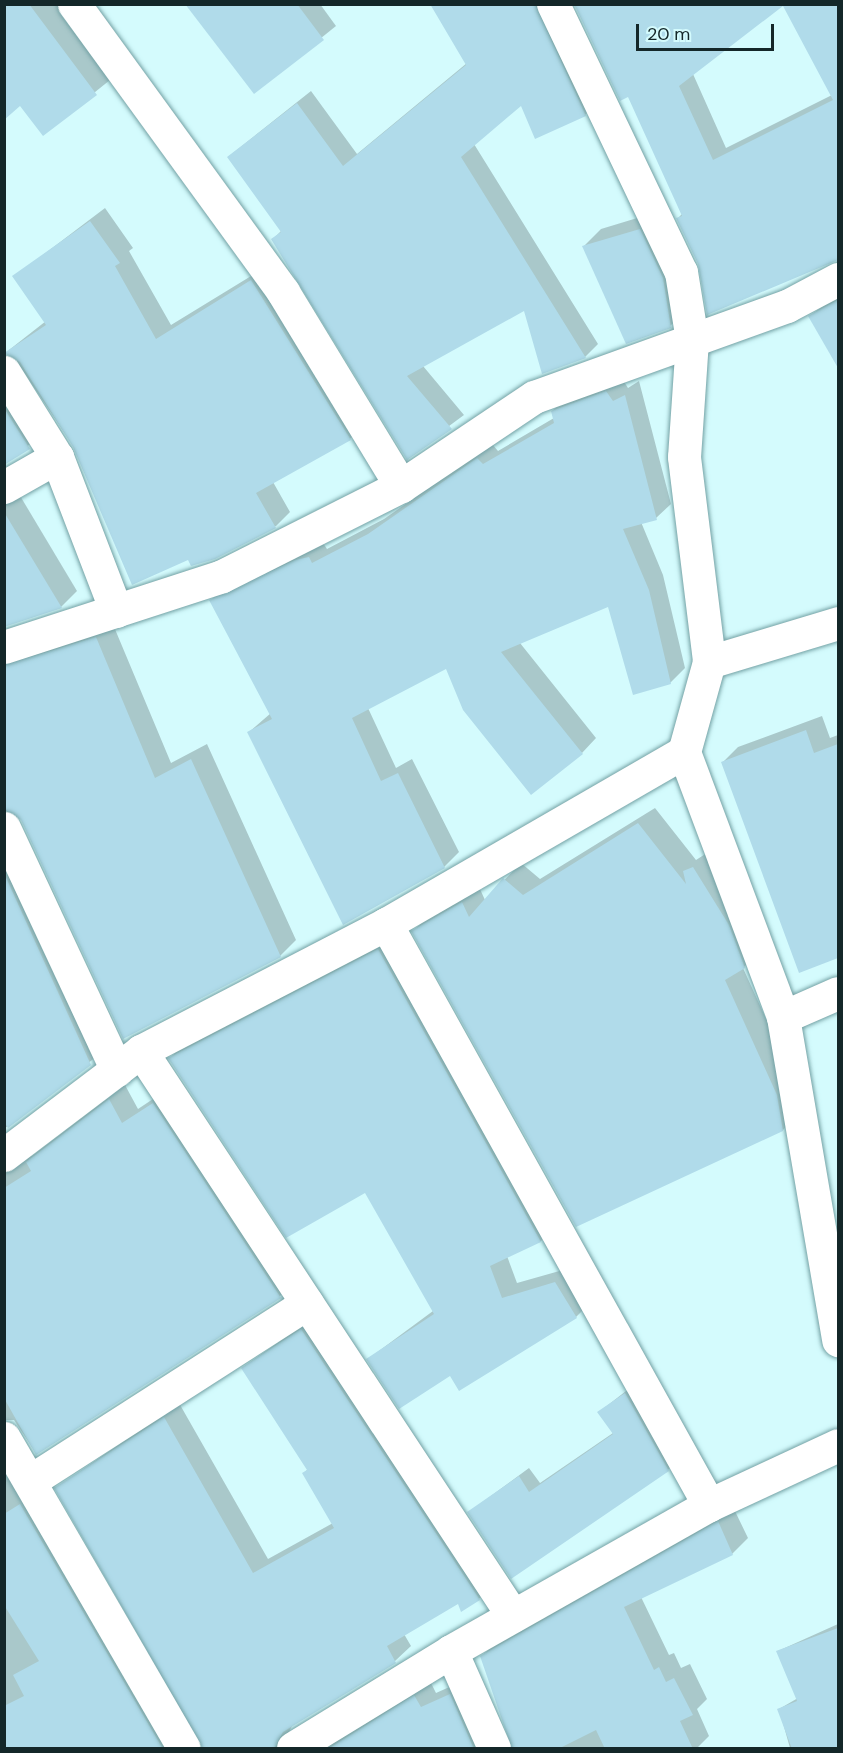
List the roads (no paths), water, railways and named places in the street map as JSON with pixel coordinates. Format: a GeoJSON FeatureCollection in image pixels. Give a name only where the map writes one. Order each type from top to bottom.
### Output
{"type":"FeatureCollection","features":[{"type":"Feature","properties":{"kind":"street"},"geometry":{"type":"LineString","coordinates":[[74,4],[283,292],[401,486]]}},
{"type":"Feature","properties":{"kind":"street"},"geometry":{"type":"LineString","coordinates":[[553,4],[681,272],[692,340],[684,457],[709,662],[684,752],[783,1017],[838,1340]]}},
{"type":"Feature","properties":{"kind":"street"},"geometry":{"type":"LineString","coordinates":[[4,647],[222,576],[401,486],[534,397],[787,306],[838,279]]}},
{"type":"Feature","properties":{"kind":"street"},"geometry":{"type":"LineString","coordinates":[[4,372],[57,457],[116,611]]}},
{"type":"Feature","properties":{"kind":"street"},"geometry":{"type":"LineString","coordinates":[[4,487],[57,457]]}},
{"type":"Feature","properties":{"kind":"street"},"geometry":{"type":"LineString","coordinates":[[709,662],[838,623]]}},
{"type":"Feature","properties":{"kind":"street"},"geometry":{"type":"LineString","coordinates":[[4,1155],[129,1060],[386,924],[684,752]]}},
{"type":"Feature","properties":{"kind":"street"},"geometry":{"type":"LineString","coordinates":[[4,828],[129,1060],[307,1303],[513,1616]]}},
{"type":"Feature","properties":{"kind":"street"},"geometry":{"type":"LineString","coordinates":[[386,924],[709,1505]]}},
{"type":"Feature","properties":{"kind":"street"},"geometry":{"type":"LineString","coordinates":[[783,1017],[838,993]]}},
{"type":"Feature","properties":{"kind":"street"},"geometry":{"type":"LineString","coordinates":[[184,1749],[14,1461],[307,1303]]}},
{"type":"Feature","properties":{"kind":"street"},"geometry":{"type":"LineString","coordinates":[[293,1749],[451,1651],[709,1505],[838,1445]]}},
{"type":"Feature","properties":{"kind":"street"},"geometry":{"type":"LineString","coordinates":[[451,1651],[494,1749]]}}]}
